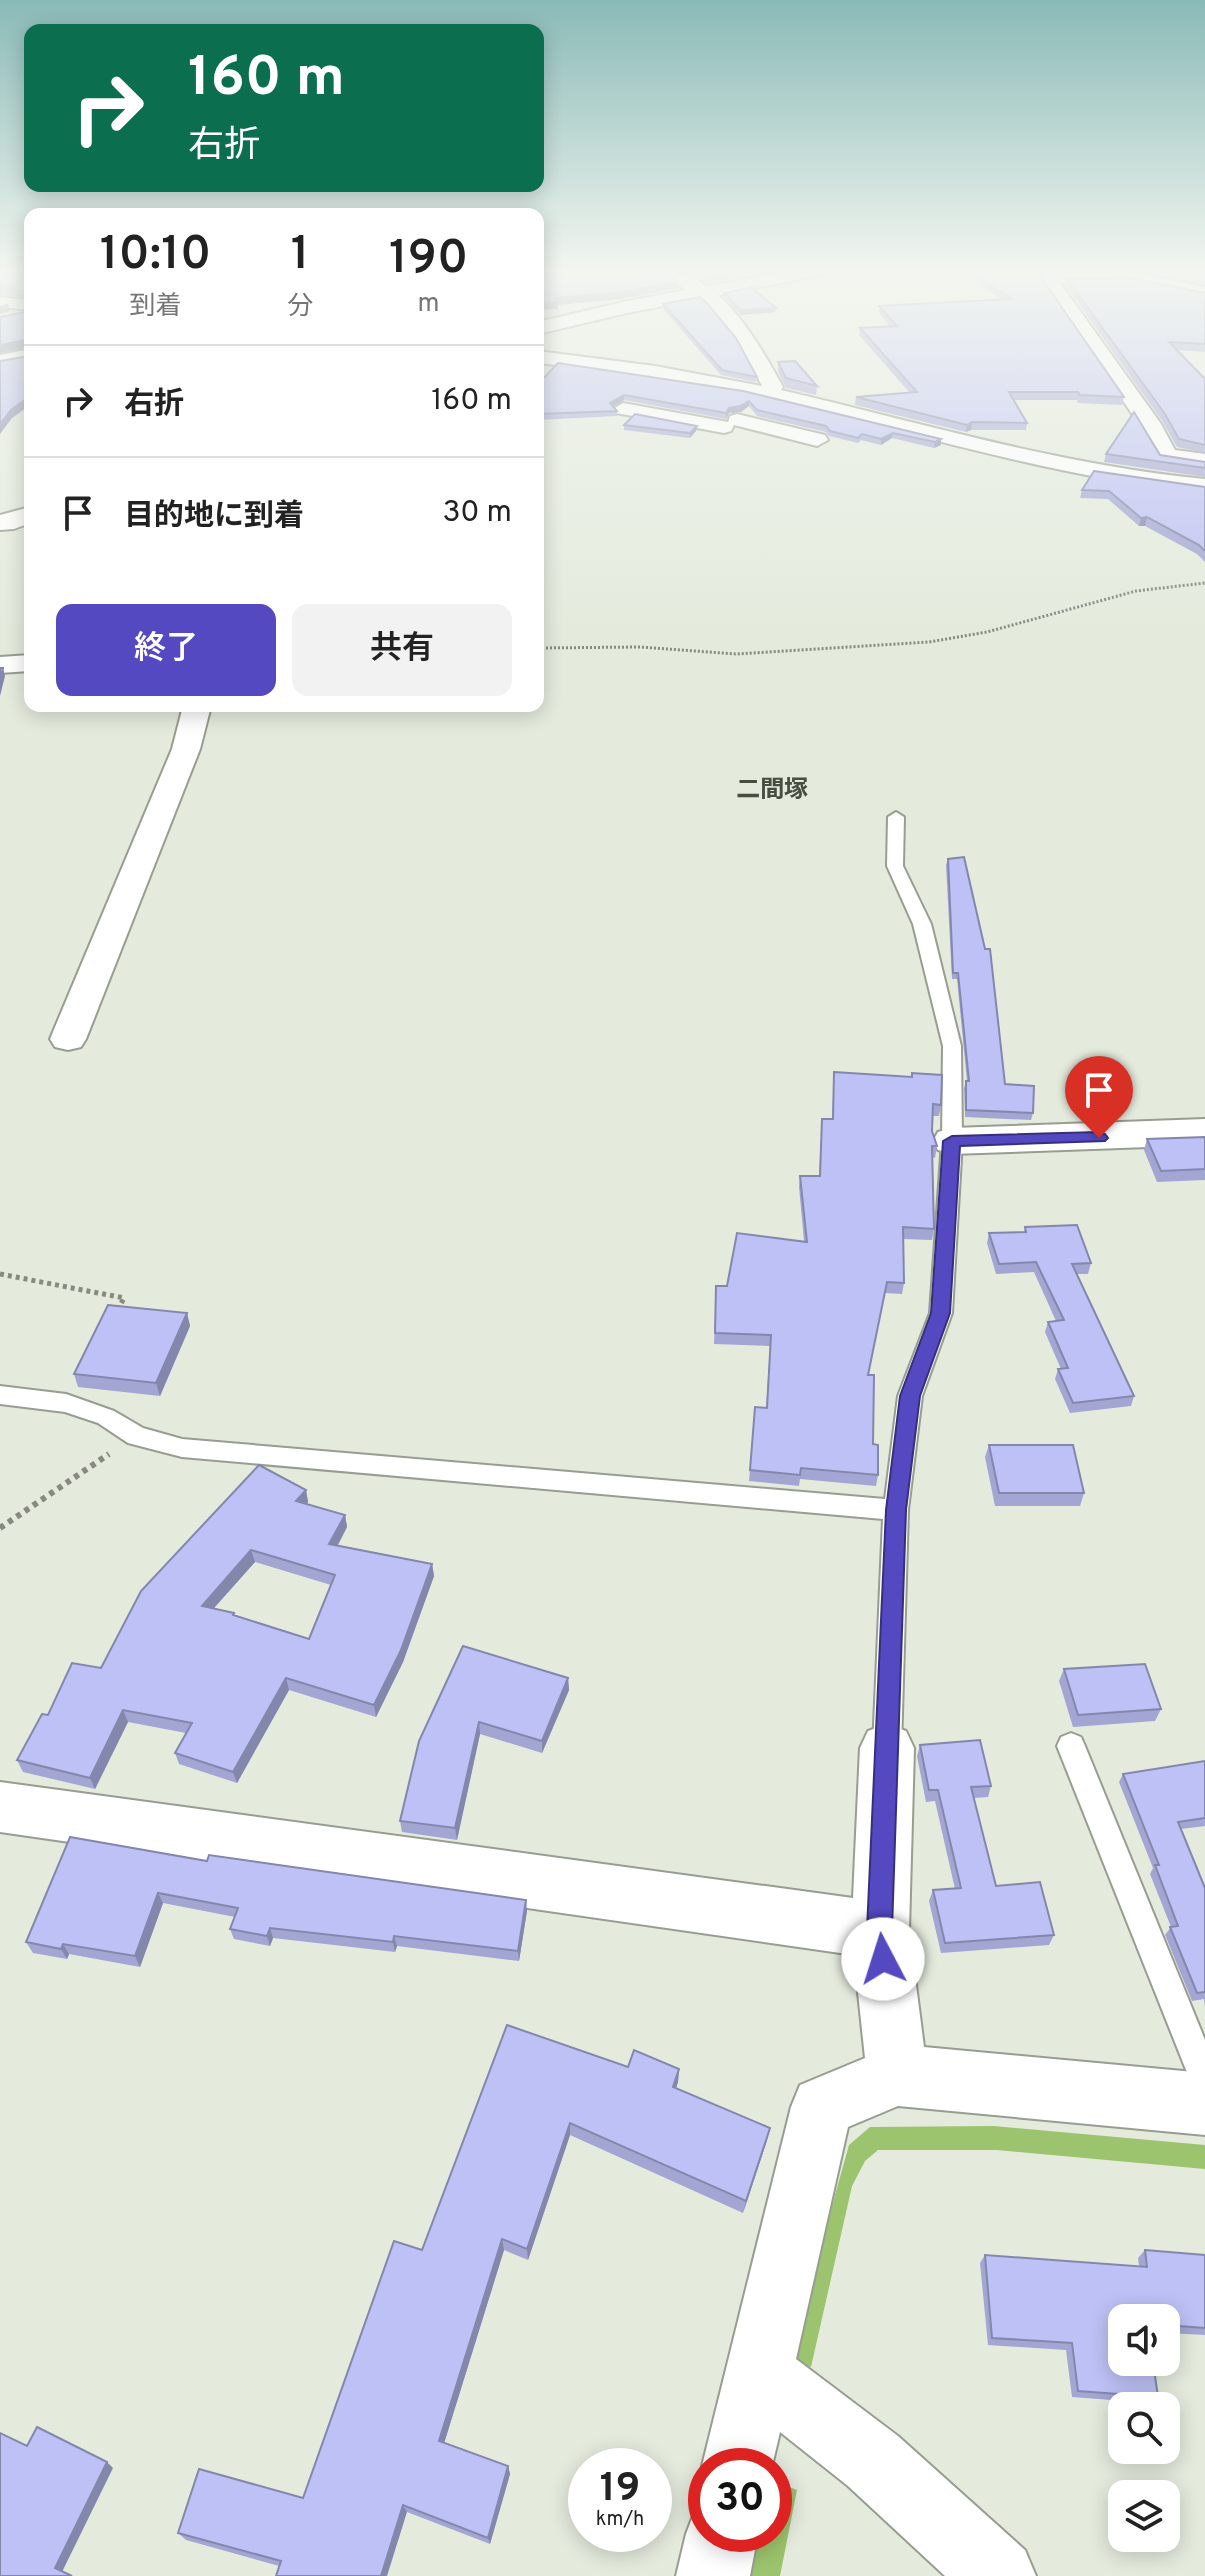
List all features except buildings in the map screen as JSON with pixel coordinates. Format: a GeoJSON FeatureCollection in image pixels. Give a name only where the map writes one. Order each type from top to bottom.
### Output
{"type":"FeatureCollection","features":[{"type":"Feature","properties":{"kind":"street"},"geometry":{"type":"LineString","coordinates":[[603,428],[644,388]]}},
{"type":"Feature","properties":{"kind":"street"},"geometry":{"type":"LineString","coordinates":[[744,388],[1111,475],[1205,486]]}},
{"type":"Feature","properties":{"kind":"street"},"geometry":{"type":"LineString","coordinates":[[774,388],[776,394]]}},
{"type":"Feature","properties":{"kind":"street"},"geometry":{"type":"LineString","coordinates":[[1125,388],[1167,455],[1205,461]]}},
{"type":"Feature","properties":{"kind":"street"},"geometry":{"type":"LineString","coordinates":[[699,441],[776,394]]}},
{"type":"Feature","properties":{"kind":"street"},"geometry":{"type":"LineString","coordinates":[[623,409],[817,440]]}},
{"type":"Feature","properties":{"kind":"street"},"geometry":{"type":"LineString","coordinates":[[0,522],[5,524],[24,516]]}},
{"type":"Feature","properties":{"kind":"street"},"geometry":{"type":"LineString","coordinates":[[0,665],[24,663]]}},
{"type":"Feature","properties":{"kind":"street"},"geometry":{"type":"LineString","coordinates":[[68,1039],[186,749],[195,712]]}},
{"type":"Feature","properties":{"kind":"street"},"geometry":{"type":"LineString","coordinates":[[952,1141],[1205,1132]]}},
{"type":"Feature","properties":{"kind":"street"},"geometry":{"type":"LineString","coordinates":[[887,1748],[880,1930],[897,2075]]}},
{"type":"Feature","properties":{"kind":"street"},"geometry":{"type":"LineString","coordinates":[[0,1807],[880,1930]]}},
{"type":"Feature","properties":{"kind":"street"},"geometry":{"type":"LineString","coordinates":[[741,2448],[822,2107],[897,2075],[1205,2104]]}},
{"type":"Feature","properties":{"kind":"street"},"geometry":{"type":"LineString","coordinates":[[758,2372],[873,2461],[999,2576]]}},
{"type":"Feature","properties":{"kind":"street"},"geometry":{"type":"LineString","coordinates":[[713,2576],[718,2552]]}},
{"type":"Feature","properties":{"kind":"lane"},"geometry":{"type":"LineString","coordinates":[[887,1748],[896,1510],[910,1396],[941,1313],[952,1141],[952,1046],[922,924],[895,866],[896,817]]}},
{"type":"Feature","properties":{"kind":"lane"},"geometry":{"type":"LineString","coordinates":[[0,1395],[66,1403],[106,1417],[136,1436],[182,1448],[896,1510]]}},
{"type":"Feature","properties":{"kind":"lane"},"geometry":{"type":"LineString","coordinates":[[1071,1746],[1205,2079]]}},
{"type":"Feature","properties":{"kind":"path"},"geometry":{"type":"LineString","coordinates":[[544,648],[640,647],[736,654],[929,642],[987,632],[1136,591],[1205,583]]}},
{"type":"Feature","properties":{"kind":"path"},"geometry":{"type":"LineString","coordinates":[[0,1274],[124,1298],[109,1324]]}},
{"type":"Feature","properties":{"kind":"path"},"geometry":{"type":"LineString","coordinates":[[0,1528],[136,1436]]}},
{"type":"Feature","properties":{"kind":"shaded area"},"geometry":{"type":"Polygon","coordinates":[[[994,2126],[1205,2145],[1205,2169],[997,2150],[878,2150],[865,2161],[852,2186],[811,2367],[789,2360],[849,2145],[870,2127],[994,2126]]]}},
{"type":"Feature","properties":{"kind":"shaded area"},"geometry":{"type":"Polygon","coordinates":[[[792,2488],[797,2490],[792,2515],[792,2488]]]}},
{"type":"Feature","properties":{"kind":"shaded area"},"geometry":{"type":"Polygon","coordinates":[[[748,2552],[785,2552],[780,2576],[743,2576],[748,2552]]]}},
{"type":"Feature","properties":{"kind":"district","name":"二間塚"},"geometry":{"type":"Point","coordinates":[772,791]}},
{"type":"Feature","properties":{"kind":"route"},"geometry":{"type":"LineString","coordinates":[[883,1959],[880,1930],[896,1510],[910,1396],[941,1313],[952,1141],[1099,1138]]}}]}
